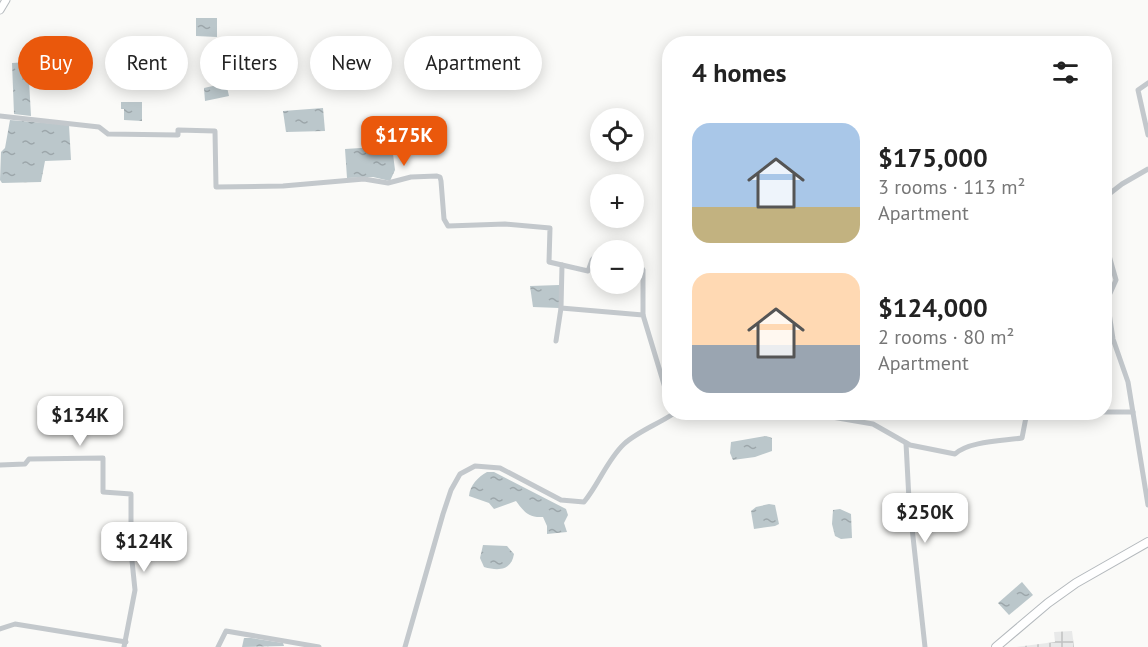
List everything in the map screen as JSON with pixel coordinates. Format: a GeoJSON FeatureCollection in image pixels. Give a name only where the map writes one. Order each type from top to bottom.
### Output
{"type":"FeatureCollection","features":[{"type":"Feature","properties":{"kind":"highway"},"geometry":{"type":"LineString","coordinates":[[996,647],[1048,603],[1076,583],[1148,542]]}},
{"type":"Feature","properties":{"kind":"main road"},"geometry":{"type":"LineString","coordinates":[[0,10],[6,0]]}},
{"type":"Feature","properties":{"kind":"street"},"geometry":{"type":"LineString","coordinates":[[1148,83],[1138,90],[1148,135]]}},
{"type":"Feature","properties":{"kind":"street"},"geometry":{"type":"LineString","coordinates":[[0,116],[99,127],[108,134],[178,135],[178,130],[215,131],[216,187],[283,186],[364,179],[388,183],[411,177],[437,176],[440,177],[444,219],[447,226],[505,224],[550,228],[549,262],[588,271],[590,266]]}},
{"type":"Feature","properties":{"kind":"street"},"geometry":{"type":"LineString","coordinates":[[1112,192],[1148,170]]}},
{"type":"Feature","properties":{"kind":"street"},"geometry":{"type":"LineString","coordinates":[[556,341],[561,308],[562,265]]}},
{"type":"Feature","properties":{"kind":"street"},"geometry":{"type":"LineString","coordinates":[[1112,266],[1116,280],[1112,289]]}},
{"type":"Feature","properties":{"kind":"street"},"geometry":{"type":"LineString","coordinates":[[643,294],[643,315],[662,378]]}},
{"type":"Feature","properties":{"kind":"street"},"geometry":{"type":"LineString","coordinates":[[561,308],[643,315]]}},
{"type":"Feature","properties":{"kind":"street"},"geometry":{"type":"LineString","coordinates":[[1112,332],[1128,382],[1148,505]]}},
{"type":"Feature","properties":{"kind":"street"},"geometry":{"type":"LineString","coordinates":[[1112,412],[1133,412]]}},
{"type":"Feature","properties":{"kind":"street"},"geometry":{"type":"LineString","coordinates":[[405,647],[443,514],[451,490],[460,474],[475,466],[500,468],[561,500],[584,502],[605,468],[625,443],[662,419]]}},
{"type":"Feature","properties":{"kind":"street"},"geometry":{"type":"LineString","coordinates":[[855,420],[873,424],[906,443],[955,454],[961,448],[972,445],[1022,438],[1025,420]]}},
{"type":"Feature","properties":{"kind":"street"},"geometry":{"type":"LineString","coordinates":[[906,443],[909,500],[925,647]]}},
{"type":"Feature","properties":{"kind":"street"},"geometry":{"type":"LineString","coordinates":[[0,465],[25,464],[29,459],[103,458],[103,492],[131,494],[131,551],[135,590],[125,644],[15,624],[0,629]]}},
{"type":"Feature","properties":{"kind":"street"},"geometry":{"type":"LineString","coordinates":[[218,647],[226,631],[319,647]]}},
{"type":"Feature","properties":{"kind":"shaded area"},"geometry":{"type":"Polygon","coordinates":[[[1072,631],[1074,647],[1016,647],[1055,642],[1054,632],[1072,631]]]}},
{"type":"Feature","properties":{"kind":"water"},"geometry":{"type":"Polygon","coordinates":[[[196,18],[217,18],[217,36],[196,36],[196,18]]]}},
{"type":"Feature","properties":{"kind":"water"},"geometry":{"type":"Polygon","coordinates":[[[12,63],[18,63],[18,90],[30,90],[31,116],[14,114],[12,63]]]}},
{"type":"Feature","properties":{"kind":"water"},"geometry":{"type":"Polygon","coordinates":[[[204,90],[228,90],[229,96],[205,101],[204,90]]]}},
{"type":"Feature","properties":{"kind":"water"},"geometry":{"type":"Polygon","coordinates":[[[121,102],[142,102],[142,121],[124,120],[124,109],[121,109],[121,102]]]}},
{"type":"Feature","properties":{"kind":"water"},"geometry":{"type":"Polygon","coordinates":[[[323,108],[325,131],[286,132],[283,111],[323,108]]]}},
{"type":"Feature","properties":{"kind":"water"},"geometry":{"type":"Polygon","coordinates":[[[10,120],[69,125],[71,160],[45,161],[41,182],[2,183],[0,180],[1,152],[5,148],[10,120]]]}},
{"type":"Feature","properties":{"kind":"water"},"geometry":{"type":"Polygon","coordinates":[[[392,146],[395,170],[390,181],[373,177],[347,178],[345,149],[392,146]]]}},
{"type":"Feature","properties":{"kind":"water"},"geometry":{"type":"Polygon","coordinates":[[[559,285],[559,308],[533,307],[530,286],[559,285]]]}},
{"type":"Feature","properties":{"kind":"water"},"geometry":{"type":"Polygon","coordinates":[[[766,436],[772,438],[772,451],[755,457],[733,460],[730,453],[731,442],[766,436]]]}},
{"type":"Feature","properties":{"kind":"water"},"geometry":{"type":"Polygon","coordinates":[[[487,472],[494,472],[566,509],[568,515],[564,523],[567,532],[547,534],[547,526],[543,517],[527,514],[516,501],[494,509],[489,503],[469,496],[475,482],[487,472]]]}},
{"type":"Feature","properties":{"kind":"water"},"geometry":{"type":"Polygon","coordinates":[[[775,505],[779,524],[754,529],[751,511],[756,507],[775,505]]]}},
{"type":"Feature","properties":{"kind":"water"},"geometry":{"type":"Polygon","coordinates":[[[840,509],[851,514],[852,538],[841,539],[835,536],[832,524],[833,510],[840,509]]]}},
{"type":"Feature","properties":{"kind":"water"},"geometry":{"type":"Polygon","coordinates":[[[483,545],[507,546],[514,554],[510,564],[499,569],[484,567],[480,558],[483,545]]]}},
{"type":"Feature","properties":{"kind":"water"},"geometry":{"type":"Polygon","coordinates":[[[1022,582],[1033,595],[1009,615],[998,603],[1022,582]]]}},
{"type":"Feature","properties":{"kind":"water"},"geometry":{"type":"Polygon","coordinates":[[[244,638],[283,643],[284,646],[242,647],[244,638]]]}}]}
